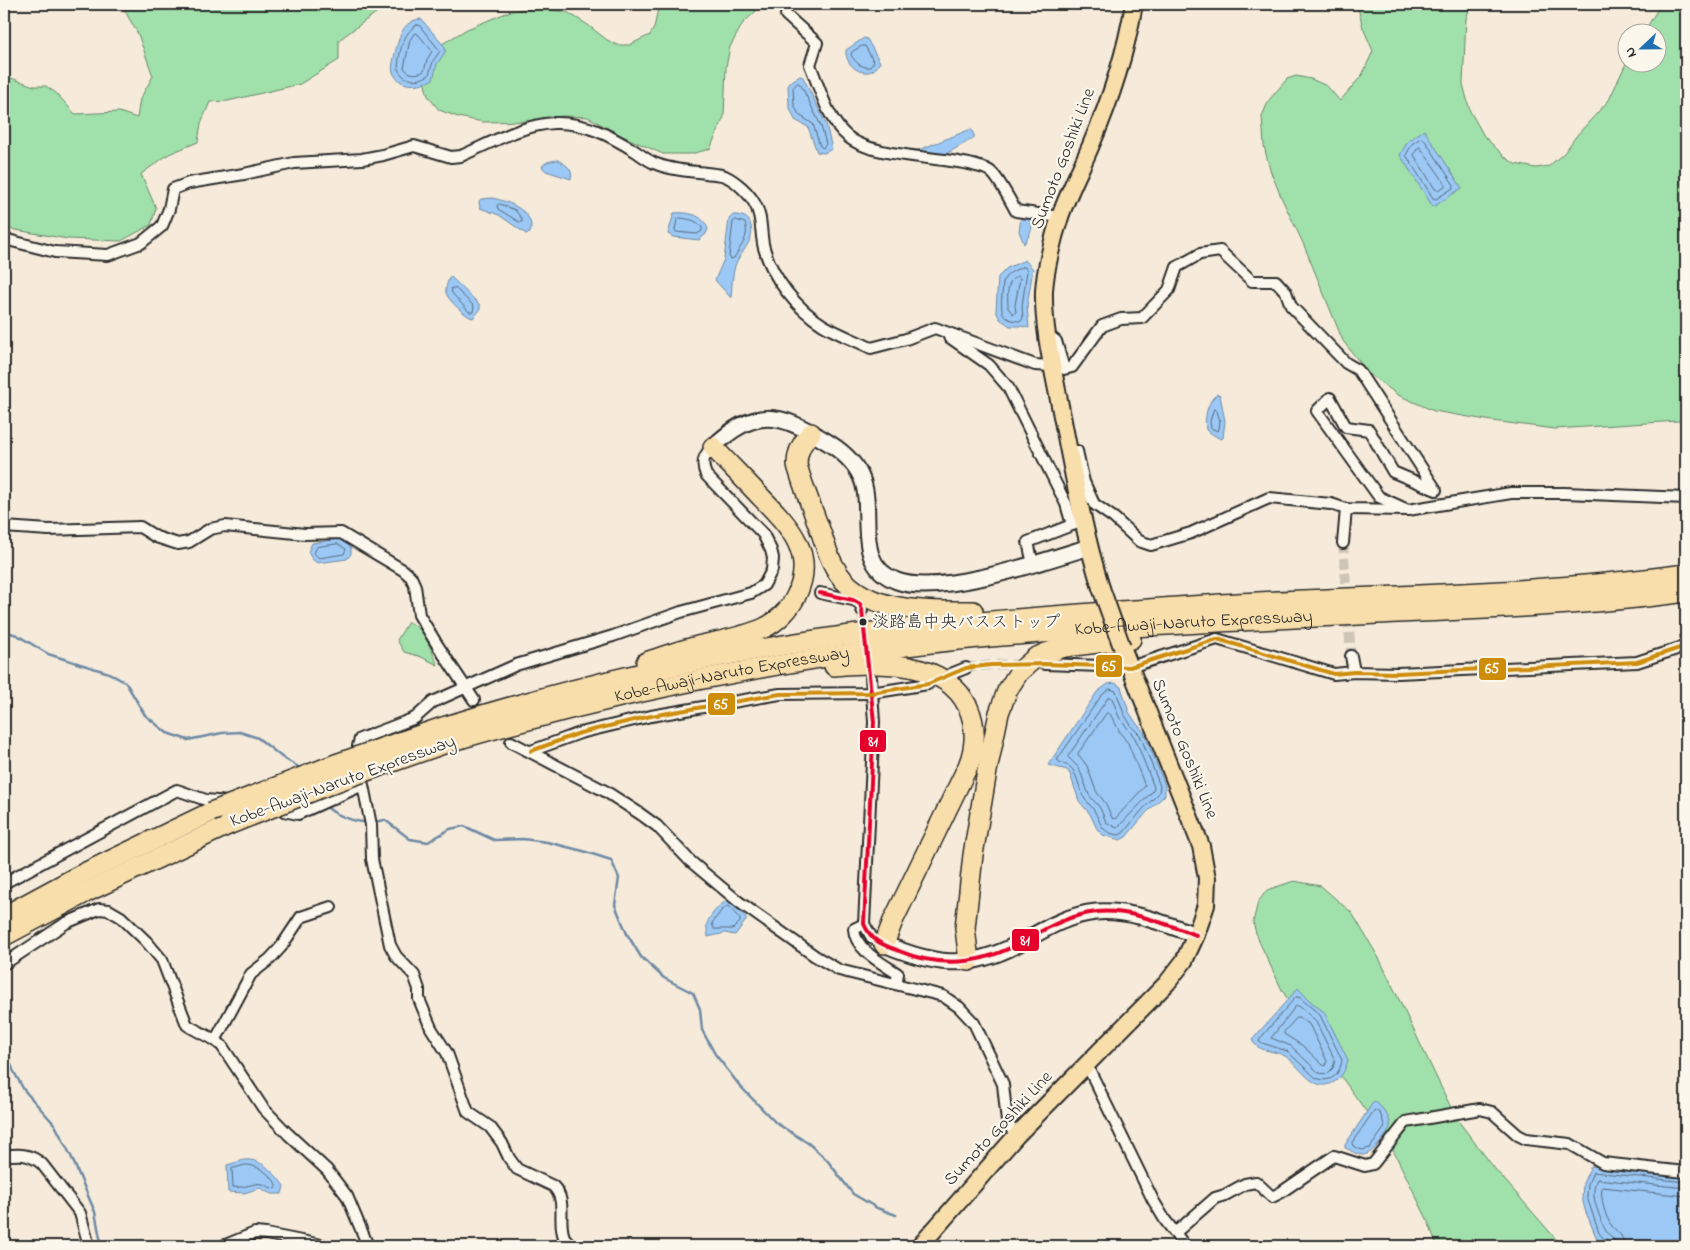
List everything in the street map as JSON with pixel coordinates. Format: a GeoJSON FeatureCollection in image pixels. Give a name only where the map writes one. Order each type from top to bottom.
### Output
{"type":"FeatureCollection","features":[{"type":"Feature","properties":{"kind":"highway"},"geometry":{"type":"LineString","coordinates":[[811,432],[800,448],[797,456],[797,465],[834,568],[852,589],[878,603],[946,611],[989,612],[1181,598],[1214,598],[1257,602]]}},
{"type":"Feature","properties":{"kind":"highway"},"geometry":{"type":"LineString","coordinates":[[516,704],[630,666],[756,631],[776,620],[793,603],[803,572],[800,548],[795,536],[789,526],[713,447]]}},
{"type":"Feature","properties":{"kind":"highway","name":"Kobe-Awaji-Naruto Expressway"},"geometry":{"type":"LineString","coordinates":[[4,936],[87,892],[228,824],[341,780],[516,704],[696,662],[777,647],[871,633],[952,624],[1257,602],[1540,588],[1686,574]]}},
{"type":"Feature","properties":{"kind":"highway","name":"Kobe-Awaji-Naruto Expressway"},"geometry":{"type":"LineString","coordinates":[[4,916],[78,876],[211,812],[333,765],[446,735],[526,720],[690,680],[873,649],[950,640],[1041,632],[1545,606],[1686,592]]}},
{"type":"Feature","properties":{"kind":"highway"},"geometry":{"type":"LineString","coordinates":[[968,961],[965,928],[966,911],[973,854],[987,771],[1003,700],[1012,680],[1019,672],[1035,658],[1065,647],[1324,617]]}},
{"type":"Feature","properties":{"kind":"highway"},"geometry":{"type":"LineString","coordinates":[[606,699],[771,671],[847,665],[909,667],[936,675],[950,683],[962,696],[971,713],[974,725],[974,747],[968,766],[884,944]]}},
{"type":"Feature","properties":{"kind":"main road","name":"Sumoto Goshiki Line"},"geometry":{"type":"LineString","coordinates":[[920,1246],[1016,1136],[1167,983],[1184,961],[1196,935],[1206,905],[1206,878],[1200,846],[1122,648],[1089,547],[1078,523],[1068,445],[1052,366],[1044,291],[1047,270],[1060,217],[1092,143],[1120,65],[1134,4]]}},
{"type":"Feature","properties":{"kind":"street"},"geometry":{"type":"LineString","coordinates":[[786,15],[817,44],[810,65],[833,119],[848,137],[864,146],[879,150],[964,162],[979,167],[992,172],[1016,210],[1060,217]]}},
{"type":"Feature","properties":{"kind":"street"},"geometry":{"type":"LineString","coordinates":[[4,239],[55,252],[108,255],[141,243],[162,226],[169,209],[173,189],[189,183],[294,163],[362,159],[414,146],[451,157],[461,156],[523,129],[552,123],[574,124],[607,134],[653,162],[672,168],[724,176],[737,183],[755,204],[760,219],[763,246],[771,268],[783,287],[803,309],[823,324],[871,348],[906,339],[936,328],[1035,365],[1052,366]]}},
{"type":"Feature","properties":{"kind":"street"},"geometry":{"type":"LineString","coordinates":[[1048,335],[1056,341],[1064,369],[1072,367],[1102,326],[1121,319],[1142,318],[1168,290],[1177,267],[1200,254],[1220,251],[1252,281],[1276,281],[1286,292],[1291,306],[1346,363],[1358,370],[1436,490],[1393,472],[1369,430],[1346,427],[1330,398],[1317,411],[1379,497],[1408,510]]}},
{"type":"Feature","properties":{"kind":"street"},"geometry":{"type":"LineString","coordinates":[[936,328],[989,365],[1008,387],[1066,504],[1078,523],[1028,542],[1033,564]]}},
{"type":"Feature","properties":{"kind":"street"},"geometry":{"type":"LineString","coordinates":[[358,746],[360,739],[415,718],[433,702],[516,665],[613,636],[681,612],[737,598],[751,593],[764,585],[772,570],[773,558],[770,545],[762,534],[706,475],[703,464],[707,452],[727,434],[737,427],[760,419],[786,420],[811,432],[846,456],[861,476],[866,500],[867,535],[870,552],[878,567],[886,575],[897,581],[940,583],[983,577],[1089,547]]}},
{"type":"Feature","properties":{"kind":"street"},"geometry":{"type":"LineString","coordinates":[[1068,445],[1076,450],[1084,482],[1094,504],[1114,518],[1139,541],[1151,544],[1190,533],[1269,498],[1331,504],[1346,509],[1408,510],[1511,493],[1565,493],[1686,498]]}},
{"type":"Feature","properties":{"kind":"street"},"geometry":{"type":"LineString","coordinates":[[1343,544],[1346,509]]}},
{"type":"Feature","properties":{"kind":"street"},"geometry":{"type":"LineString","coordinates":[[4,527],[49,530],[140,527],[156,537],[178,544],[189,542],[210,529],[225,526],[305,534],[341,532],[403,570],[411,577],[417,592],[419,615],[465,689],[474,700]]}},
{"type":"Feature","properties":{"kind":"street"},"geometry":{"type":"LineString","coordinates":[[820,593],[853,600],[860,604],[862,610]]}},
{"type":"Feature","properties":{"kind":"street"},"geometry":{"type":"LineString","coordinates":[[1045,664],[1130,667],[1217,639],[1334,674],[1354,672],[1398,673],[1637,662],[1686,646]]}},
{"type":"Feature","properties":{"kind":"street"},"geometry":{"type":"LineString","coordinates":[[1351,656],[1354,672]]}},
{"type":"Feature","properties":{"kind":"street"},"geometry":{"type":"LineString","coordinates":[[951,674],[966,668]]}},
{"type":"Feature","properties":{"kind":"street"},"geometry":{"type":"LineString","coordinates":[[870,678],[874,722],[864,924],[872,938],[924,959],[945,962],[968,961],[1002,951],[1047,927],[1072,917],[1098,912],[1132,915],[1196,935]]}},
{"type":"Feature","properties":{"kind":"street"},"geometry":{"type":"LineString","coordinates":[[531,751],[580,733],[651,716],[780,694],[872,693],[928,684]]}},
{"type":"Feature","properties":{"kind":"street"},"geometry":{"type":"LineString","coordinates":[[512,742],[605,791],[639,813],[657,826],[690,861],[738,902],[815,956],[839,970],[943,996],[959,1007],[974,1023],[1003,1084],[1006,1122],[1016,1136]]}},
{"type":"Feature","properties":{"kind":"street"},"geometry":{"type":"LineString","coordinates":[[4,882],[177,790],[206,800],[219,800],[298,814],[362,785],[371,825],[372,859],[390,945],[396,956],[414,975],[419,989],[419,999],[431,1028],[447,1053],[468,1112],[490,1126],[517,1169],[553,1186],[558,1191],[562,1206],[562,1224],[565,1238],[572,1246]]}},
{"type":"Feature","properties":{"kind":"street"},"geometry":{"type":"LineString","coordinates":[[216,1039],[251,974],[270,959],[281,947],[301,917],[331,907]]}},
{"type":"Feature","properties":{"kind":"street"},"geometry":{"type":"LineString","coordinates":[[4,964],[66,923],[99,909],[110,910],[121,917],[162,960],[187,1025],[216,1039],[263,1108],[327,1170],[347,1196],[368,1246]]}},
{"type":"Feature","properties":{"kind":"street"},"geometry":{"type":"LineString","coordinates":[[864,924],[854,929],[859,943],[869,954],[898,974],[896,984]]}},
{"type":"Feature","properties":{"kind":"street"},"geometry":{"type":"LineString","coordinates":[[1087,1065],[1146,1187],[1165,1220],[1185,1246]]}},
{"type":"Feature","properties":{"kind":"street"},"geometry":{"type":"LineString","coordinates":[[1175,1233],[1215,1198],[1245,1184],[1256,1182],[1272,1197],[1334,1156],[1366,1166],[1373,1164],[1406,1122],[1466,1110],[1480,1109],[1492,1112],[1518,1135],[1526,1139],[1570,1144],[1603,1162],[1685,1172]]}},
{"type":"Feature","properties":{"kind":"street"},"geometry":{"type":"LineString","coordinates":[[4,1156],[26,1155],[35,1158],[42,1164],[80,1212],[88,1246]]}},
{"type":"Feature","properties":{"kind":"street"},"geometry":{"type":"LineString","coordinates":[[223,1246],[255,1233],[327,1246]]}},
{"type":"Feature","properties":{"kind":"green space"},"geometry":{"type":"Polygon","coordinates":[[[121,4],[388,4],[339,40],[339,60],[300,84],[228,101],[210,102],[201,123],[198,142],[169,154],[141,174],[156,208],[151,225],[121,241],[68,239],[4,228],[4,79],[8,77],[34,86],[46,86],[56,93],[75,114],[119,112],[137,118],[140,99],[153,76],[138,34],[121,4]]]}},
{"type":"Feature","properties":{"kind":"green space"},"geometry":{"type":"Polygon","coordinates":[[[659,4],[764,4],[743,23],[730,47],[726,67],[724,117],[710,149],[691,154],[663,154],[618,134],[588,117],[563,116],[534,121],[483,122],[458,117],[439,110],[428,96],[424,81],[427,66],[442,44],[467,29],[511,11],[536,8],[567,12],[607,40],[617,45],[629,45],[650,35],[654,28],[659,4]]]}},
{"type":"Feature","properties":{"kind":"green space"},"geometry":{"type":"Polygon","coordinates":[[[1357,4],[1471,4],[1466,19],[1463,84],[1470,111],[1484,136],[1505,157],[1515,164],[1536,168],[1549,166],[1564,153],[1577,135],[1609,100],[1622,72],[1668,72],[1668,22],[1650,22],[1661,4],[1686,4],[1686,422],[1555,429],[1492,421],[1434,411],[1398,395],[1369,374],[1343,341],[1303,243],[1282,199],[1270,170],[1264,146],[1262,116],[1269,100],[1287,79],[1296,76],[1311,79],[1327,86],[1340,101],[1362,75],[1373,51],[1363,28],[1357,4]]]}},
{"type":"Feature","properties":{"kind":"green space"},"geometry":{"type":"Polygon","coordinates":[[[408,622],[423,634],[438,665],[419,656],[404,652],[397,640],[408,622]]]}},
{"type":"Feature","properties":{"kind":"green space"},"geometry":{"type":"Polygon","coordinates":[[[1294,881],[1321,886],[1352,913],[1380,960],[1456,1118],[1495,1169],[1562,1246],[1437,1246],[1428,1221],[1391,1146],[1301,1021],[1282,990],[1257,937],[1253,922],[1258,902],[1267,890],[1294,881]]]}},
{"type":"Feature","properties":{"kind":"water"},"geometry":{"type":"Polygon","coordinates":[[[421,19],[445,47],[445,52],[437,64],[433,79],[423,83],[405,84],[396,77],[392,65],[402,31],[409,23],[421,19]]]}},
{"type":"Feature","properties":{"kind":"water"},"geometry":{"type":"Polygon","coordinates":[[[864,38],[867,39],[880,62],[870,72],[859,71],[853,67],[846,57],[846,50],[864,38]]]}},
{"type":"Feature","properties":{"kind":"water"},"geometry":{"type":"Polygon","coordinates":[[[800,76],[803,77],[826,124],[832,149],[824,153],[817,152],[808,127],[795,120],[789,106],[788,86],[790,82],[800,76]]]}},
{"type":"Feature","properties":{"kind":"water"},"geometry":{"type":"Polygon","coordinates":[[[971,129],[974,138],[946,154],[934,158],[915,155],[916,151],[971,129]]]}},
{"type":"Feature","properties":{"kind":"water"},"geometry":{"type":"Polygon","coordinates":[[[1424,130],[1462,188],[1433,207],[1400,155],[1408,141],[1424,130]]]}},
{"type":"Feature","properties":{"kind":"water"},"geometry":{"type":"Polygon","coordinates":[[[558,160],[570,170],[571,179],[546,171],[542,167],[547,162],[558,160]]]}},
{"type":"Feature","properties":{"kind":"water"},"geometry":{"type":"Polygon","coordinates":[[[492,198],[513,205],[525,213],[531,226],[530,233],[526,234],[499,215],[480,208],[479,201],[481,199],[492,198]]]}},
{"type":"Feature","properties":{"kind":"water"},"geometry":{"type":"Polygon","coordinates":[[[674,213],[685,213],[699,217],[706,224],[708,229],[706,234],[699,240],[673,237],[668,234],[674,213]]]}},
{"type":"Feature","properties":{"kind":"water"},"geometry":{"type":"Polygon","coordinates":[[[733,215],[747,218],[752,232],[749,242],[735,266],[731,298],[715,280],[724,259],[729,219],[733,215]]]}},
{"type":"Feature","properties":{"kind":"water"},"geometry":{"type":"Polygon","coordinates":[[[1021,218],[1031,219],[1032,223],[1024,244],[1019,231],[1021,218]]]}},
{"type":"Feature","properties":{"kind":"water"},"geometry":{"type":"Polygon","coordinates":[[[1025,260],[1033,269],[1027,306],[1029,328],[1010,326],[1000,319],[996,311],[998,277],[1007,268],[1025,260]]]}},
{"type":"Feature","properties":{"kind":"water"},"geometry":{"type":"Polygon","coordinates":[[[450,276],[480,305],[480,310],[473,318],[462,311],[447,296],[446,289],[450,276]]]}},
{"type":"Feature","properties":{"kind":"water"},"geometry":{"type":"Polygon","coordinates":[[[1217,394],[1220,395],[1225,421],[1223,438],[1220,439],[1206,430],[1205,426],[1209,406],[1217,394]]]}},
{"type":"Feature","properties":{"kind":"water"},"geometry":{"type":"Polygon","coordinates":[[[339,539],[346,542],[351,548],[351,554],[347,559],[317,563],[308,552],[312,543],[339,539]]]}},
{"type":"Feature","properties":{"kind":"water"},"geometry":{"type":"Polygon","coordinates":[[[1115,683],[1121,687],[1129,712],[1144,732],[1165,785],[1165,795],[1147,812],[1126,837],[1120,840],[1103,835],[1097,829],[1090,814],[1079,801],[1067,770],[1048,765],[1097,692],[1108,684],[1115,683]]]}},
{"type":"Feature","properties":{"kind":"water"},"geometry":{"type":"Polygon","coordinates":[[[730,899],[747,919],[735,935],[725,933],[708,937],[708,920],[720,906],[730,899]]]}},
{"type":"Feature","properties":{"kind":"water"},"geometry":{"type":"Polygon","coordinates":[[[1298,988],[1324,1012],[1348,1060],[1340,1078],[1326,1085],[1313,1081],[1289,1059],[1279,1053],[1261,1049],[1252,1040],[1298,988]]]}},
{"type":"Feature","properties":{"kind":"water"},"geometry":{"type":"Polygon","coordinates":[[[1374,1101],[1385,1113],[1390,1127],[1383,1139],[1371,1152],[1363,1155],[1358,1154],[1345,1148],[1345,1145],[1374,1101]]]}},
{"type":"Feature","properties":{"kind":"water"},"geometry":{"type":"Polygon","coordinates":[[[244,1160],[256,1161],[267,1167],[284,1186],[282,1194],[271,1194],[260,1188],[244,1193],[228,1192],[227,1165],[244,1160]]]}},
{"type":"Feature","properties":{"kind":"water"},"geometry":{"type":"Polygon","coordinates":[[[1591,1166],[1686,1177],[1686,1246],[1611,1246],[1601,1243],[1597,1239],[1585,1210],[1582,1197],[1583,1183],[1591,1166]]]}},
{"type":"Feature","properties":{"kind":"waterway"},"geometry":{"type":"LineString","coordinates":[[4,631],[17,635],[48,654],[109,673],[126,683],[145,715],[167,733],[188,740],[222,733],[240,732],[258,738],[300,769]]}},
{"type":"Feature","properties":{"kind":"waterway"},"geometry":{"type":"LineString","coordinates":[[324,804],[327,808],[344,817],[368,822]]}},
{"type":"Feature","properties":{"kind":"waterway"},"geometry":{"type":"LineString","coordinates":[[374,822],[385,820],[410,839],[428,842],[450,829],[464,826],[494,840],[523,839],[547,842],[611,860],[619,878],[615,905],[627,934],[641,957],[664,978],[693,993],[700,1009],[702,1030],[715,1054],[740,1086],[776,1123],[808,1143],[827,1160],[853,1194],[877,1208],[896,1215]]}},
{"type":"Feature","properties":{"kind":"waterway"},"geometry":{"type":"LineString","coordinates":[[4,1044],[13,1070],[24,1090],[55,1125],[71,1156],[95,1212],[103,1246]]}},
{"type":"Feature","properties":{"kind":"tunnel"},"geometry":{"type":"LineString","coordinates":[[1343,543],[1351,656]]}},
{"type":"Feature","properties":{"kind":"tunnel"},"geometry":{"type":"LineString","coordinates":[[862,610],[865,638]]}},
{"type":"Feature","properties":{"kind":"tunnel"},"geometry":{"type":"LineString","coordinates":[[966,668],[1027,664]]}},
{"type":"Feature","properties":{"kind":"transit line","name":"81"},"geometry":{"type":"LineString","coordinates":[[820,593],[853,600],[860,604],[862,610],[874,722],[864,924],[874,939],[899,951],[928,960],[958,962],[987,957],[1002,952],[1065,920],[1097,912],[1135,915],[1196,935]]}},
{"type":"Feature","properties":{"kind":"transit line","name":"65"},"geometry":{"type":"LineString","coordinates":[[531,751],[580,733],[651,716],[780,694],[871,693],[928,684],[966,668],[991,665],[1045,664],[1130,667],[1217,639],[1334,674],[1354,672],[1398,673],[1637,662],[1686,646]]}},
{"type":"Feature","properties":{"kind":"place","name":"淡路島中央バスストップ"},"geometry":{"type":"Point","coordinates":[863,622]}}]}
